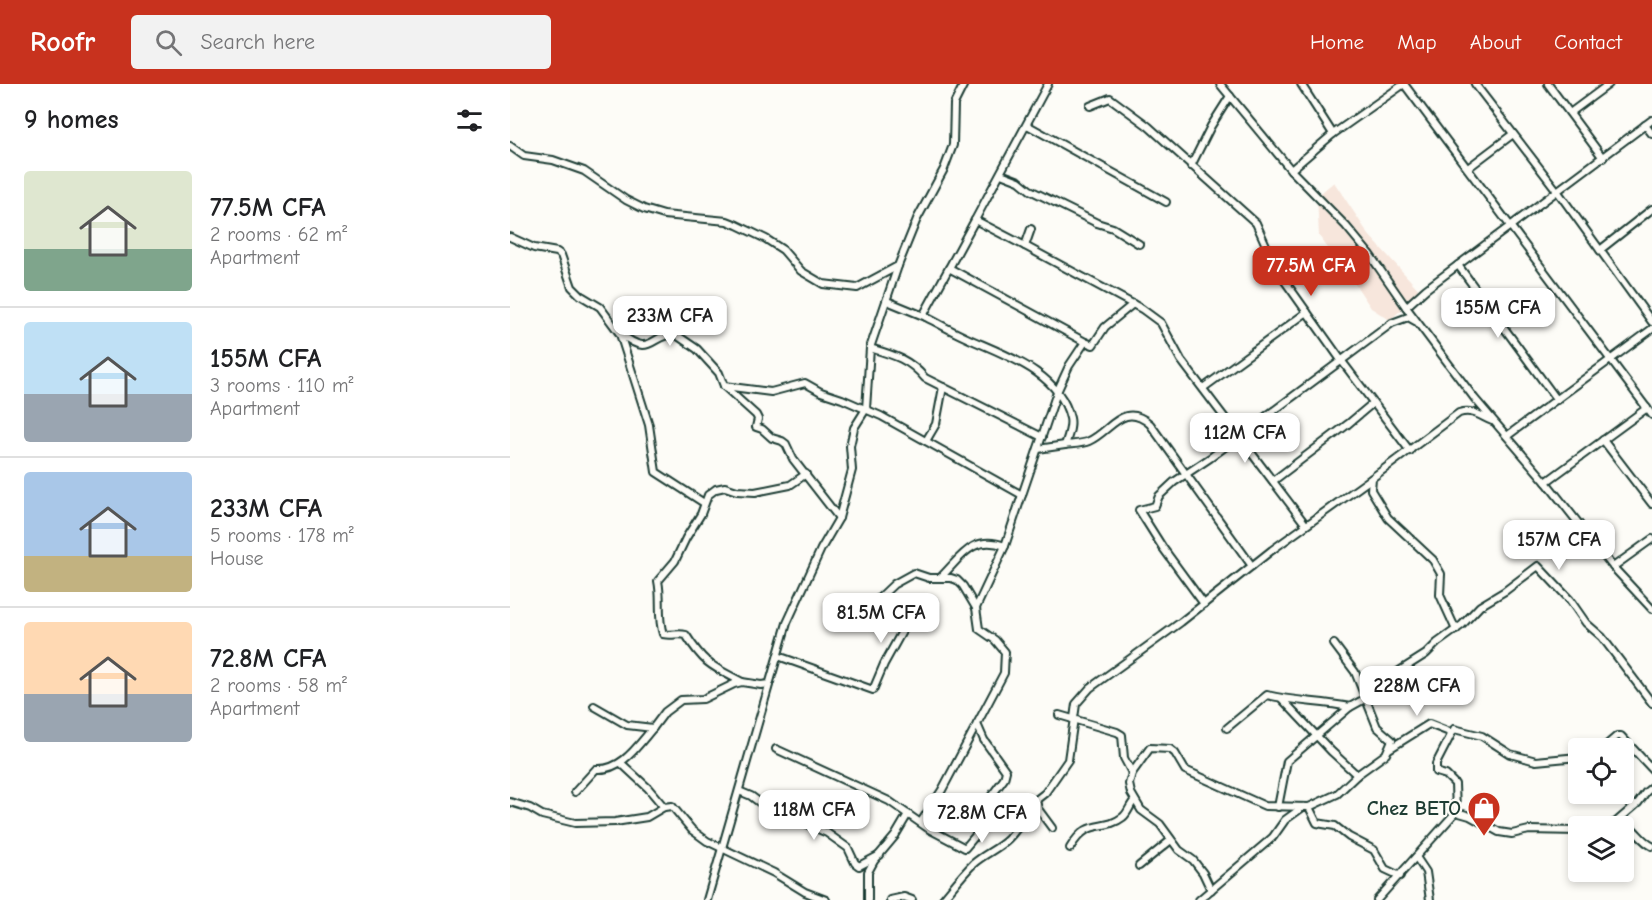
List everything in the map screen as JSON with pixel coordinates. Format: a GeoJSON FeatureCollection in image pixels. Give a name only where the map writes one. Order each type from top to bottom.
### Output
{"type":"FeatureCollection","features":[{"type":"Feature","properties":{"kind":"street"},"geometry":{"type":"LineString","coordinates":[[706,900],[787,623],[821,549],[839,518],[852,470],[850,446],[854,428],[866,409],[870,348],[917,219],[944,169],[953,146],[954,104],[964,84]]}},
{"type":"Feature","properties":{"kind":"street"},"geometry":{"type":"LineString","coordinates":[[926,317],[924,314],[1048,84]]}},
{"type":"Feature","properties":{"kind":"street"},"geometry":{"type":"LineString","coordinates":[[1220,84],[1291,170],[1346,226],[1370,255],[1420,326],[1495,422],[1613,567],[1652,609]]}},
{"type":"Feature","properties":{"kind":"street"},"geometry":{"type":"LineString","coordinates":[[1301,84],[1333,134]]}},
{"type":"Feature","properties":{"kind":"street"},"geometry":{"type":"LineString","coordinates":[[1291,170],[1333,134],[1404,84],[1652,415]]}},
{"type":"Feature","properties":{"kind":"street"},"geometry":{"type":"LineString","coordinates":[[1475,84],[1558,192],[1652,322]]}},
{"type":"Feature","properties":{"kind":"street"},"geometry":{"type":"LineString","coordinates":[[1548,84],[1603,158]]}},
{"type":"Feature","properties":{"kind":"street"},"geometry":{"type":"LineString","coordinates":[[1570,113],[1610,84]]}},
{"type":"Feature","properties":{"kind":"street"},"geometry":{"type":"LineString","coordinates":[[1191,166],[1211,126],[1230,96]]}},
{"type":"Feature","properties":{"kind":"street"},"geometry":{"type":"LineString","coordinates":[[1090,106],[1110,98],[1148,126],[1256,223],[1277,270],[1410,451]]}},
{"type":"Feature","properties":{"kind":"street"},"geometry":{"type":"LineString","coordinates":[[1406,307],[1426,289],[1652,120]]}},
{"type":"Feature","properties":{"kind":"street"},"geometry":{"type":"LineString","coordinates":[[1027,125],[1166,202]]}},
{"type":"Feature","properties":{"kind":"street"},"geometry":{"type":"LineString","coordinates":[[1645,125],[1652,134]]}},
{"type":"Feature","properties":{"kind":"street"},"geometry":{"type":"LineString","coordinates":[[1468,168],[1514,134]]}},
{"type":"Feature","properties":{"kind":"street"},"geometry":{"type":"LineString","coordinates":[[510,146],[524,156],[547,159],[578,168],[626,200],[644,208],[664,214],[727,221],[737,225],[766,238],[783,250],[801,271],[823,284],[857,288],[898,266]]}},
{"type":"Feature","properties":{"kind":"street"},"geometry":{"type":"LineString","coordinates":[[1001,174],[1019,181],[1030,190],[1097,223],[1113,228],[1139,244]]}},
{"type":"Feature","properties":{"kind":"street"},"geometry":{"type":"LineString","coordinates":[[1600,250],[1652,209]]}},
{"type":"Feature","properties":{"kind":"street"},"geometry":{"type":"LineString","coordinates":[[975,220],[1133,304],[1161,323],[1181,360],[1306,525]]}},
{"type":"Feature","properties":{"kind":"street"},"geometry":{"type":"LineString","coordinates":[[1025,246],[1031,229]]}},
{"type":"Feature","properties":{"kind":"street"},"geometry":{"type":"LineString","coordinates":[[510,237],[534,248],[557,252],[561,255],[572,287],[580,295],[600,307],[620,334],[649,425],[656,472],[704,503]]}},
{"type":"Feature","properties":{"kind":"street"},"geometry":{"type":"LineString","coordinates":[[1458,265],[1557,400]]}},
{"type":"Feature","properties":{"kind":"street"},"geometry":{"type":"LineString","coordinates":[[950,268],[1093,345],[1105,327],[1133,304]]}},
{"type":"Feature","properties":{"kind":"street"},"geometry":{"type":"LineString","coordinates":[[887,301],[926,317],[1030,367],[1057,392],[1070,419],[1070,429],[1065,445]]}},
{"type":"Feature","properties":{"kind":"street"},"geometry":{"type":"LineString","coordinates":[[1203,388],[1307,312]]}},
{"type":"Feature","properties":{"kind":"street"},"geometry":{"type":"LineString","coordinates":[[1204,604],[1139,510],[1155,506],[1159,496],[1174,482],[1392,323],[1408,317],[1420,326]]}},
{"type":"Feature","properties":{"kind":"street"},"geometry":{"type":"LineString","coordinates":[[1507,436],[1652,329]]}},
{"type":"Feature","properties":{"kind":"street"},"geometry":{"type":"LineString","coordinates":[[620,334],[639,345],[654,343],[670,334],[679,336],[697,349],[719,373],[724,386],[756,415],[758,419],[756,427],[786,444],[794,459],[839,518]]}},
{"type":"Feature","properties":{"kind":"street"},"geometry":{"type":"LineString","coordinates":[[976,608],[1005,546],[1057,392],[1069,366],[1086,342]]}},
{"type":"Feature","properties":{"kind":"street"},"geometry":{"type":"LineString","coordinates":[[870,348],[900,358],[917,368],[925,378],[1042,437]]}},
{"type":"Feature","properties":{"kind":"street"},"geometry":{"type":"LineString","coordinates":[[724,386],[771,392],[805,383],[821,392],[866,409],[1022,495]]}},
{"type":"Feature","properties":{"kind":"street"},"geometry":{"type":"LineString","coordinates":[[926,441],[936,424],[943,387]]}},
{"type":"Feature","properties":{"kind":"street"},"geometry":{"type":"LineString","coordinates":[[1273,481],[1373,403]]}},
{"type":"Feature","properties":{"kind":"street"},"geometry":{"type":"LineString","coordinates":[[1546,482],[1647,408]]}},
{"type":"Feature","properties":{"kind":"street"},"geometry":{"type":"LineString","coordinates":[[942,900],[974,862],[1010,837],[1020,826],[1027,811],[1045,793],[1068,760],[1077,704],[1090,688],[1306,525],[1460,413],[1468,411],[1495,422]]}},
{"type":"Feature","properties":{"kind":"street"},"geometry":{"type":"LineString","coordinates":[[1038,449],[1089,441],[1123,416],[1144,419],[1150,424],[1252,566]]}},
{"type":"Feature","properties":{"kind":"street"},"geometry":{"type":"LineString","coordinates":[[1603,440],[1652,504]]}},
{"type":"Feature","properties":{"kind":"street"},"geometry":{"type":"LineString","coordinates":[[770,684],[761,686],[742,682],[709,665],[701,658],[686,635],[663,634],[659,624],[661,592],[658,581],[675,561],[701,514],[708,495],[716,489],[725,487],[737,491],[755,492],[790,484],[806,474]]}},
{"type":"Feature","properties":{"kind":"street"},"geometry":{"type":"LineString","coordinates":[[1372,478],[1371,490],[1388,518],[1433,560],[1441,574],[1440,596],[1456,630]]}},
{"type":"Feature","properties":{"kind":"street"},"geometry":{"type":"LineString","coordinates":[[1613,567],[1652,539]]}},
{"type":"Feature","properties":{"kind":"street"},"geometry":{"type":"LineString","coordinates":[[940,578],[975,544],[987,542],[1005,546]]}},
{"type":"Feature","properties":{"kind":"street"},"geometry":{"type":"LineString","coordinates":[[1278,807],[1287,761],[1350,707],[1379,691],[1385,680],[1426,654],[1456,630],[1480,606],[1538,566],[1570,600],[1586,623],[1602,637],[1652,703]]}},
{"type":"Feature","properties":{"kind":"street"},"geometry":{"type":"LineString","coordinates":[[778,656],[873,690],[905,626],[873,604],[894,584],[914,573],[923,577],[957,580],[963,586],[976,608],[979,629],[995,640],[1005,652],[1003,675],[942,790],[921,822]]}},
{"type":"Feature","properties":{"kind":"street"},"geometry":{"type":"LineString","coordinates":[[1199,900],[1273,837],[1285,820],[1306,807],[1337,794],[1357,775],[1386,754],[1392,740],[1377,727],[1355,672],[1334,644]]}},
{"type":"Feature","properties":{"kind":"street"},"geometry":{"type":"LineString","coordinates":[[575,792],[596,769],[602,770],[621,763],[665,712],[681,700],[703,699],[742,682]]}},
{"type":"Feature","properties":{"kind":"street"},"geometry":{"type":"LineString","coordinates":[[1227,728],[1268,695],[1300,702],[1329,702],[1350,707]]}},
{"type":"Feature","properties":{"kind":"street"},"geometry":{"type":"LineString","coordinates":[[1282,699],[1330,751],[1357,775]]}},
{"type":"Feature","properties":{"kind":"street"},"geometry":{"type":"LineString","coordinates":[[594,706],[627,725],[653,728]]}},
{"type":"Feature","properties":{"kind":"street"},"geometry":{"type":"LineString","coordinates":[[1059,715],[1122,735],[1124,758],[1132,773]]}},
{"type":"Feature","properties":{"kind":"street"},"geometry":{"type":"LineString","coordinates":[[776,749],[881,797],[965,848],[976,835],[978,814],[1004,779],[1006,771],[984,740],[977,724]]}},
{"type":"Feature","properties":{"kind":"street"},"geometry":{"type":"LineString","coordinates":[[1388,750],[1429,724],[1452,733]]}},
{"type":"Feature","properties":{"kind":"street"},"geometry":{"type":"LineString","coordinates":[[1377,900],[1456,812],[1455,784],[1446,775],[1436,772],[1436,764],[1454,729],[1482,736],[1510,754],[1536,761],[1568,758]]}},
{"type":"Feature","properties":{"kind":"street"},"geometry":{"type":"LineString","coordinates":[[1211,890],[1198,867],[1171,840],[1160,824],[1141,810],[1134,801],[1129,784],[1132,773],[1150,748],[1170,749],[1185,770],[1265,806],[1306,807]]}},
{"type":"Feature","properties":{"kind":"street"},"geometry":{"type":"LineString","coordinates":[[1634,750],[1652,769]]}},
{"type":"Feature","properties":{"kind":"street"},"geometry":{"type":"LineString","coordinates":[[621,763],[648,788],[664,807]]}},
{"type":"Feature","properties":{"kind":"street"},"geometry":{"type":"LineString","coordinates":[[1623,816],[1652,787]]}},
{"type":"Feature","properties":{"kind":"street"},"geometry":{"type":"LineString","coordinates":[[739,791],[763,805],[826,832],[848,848],[855,863],[860,866],[880,855]]}},
{"type":"Feature","properties":{"kind":"street"},"geometry":{"type":"LineString","coordinates":[[1036,800],[1038,809],[1052,828]]}},
{"type":"Feature","properties":{"kind":"street"},"geometry":{"type":"LineString","coordinates":[[1070,848],[1083,829],[1110,823],[1124,817],[1134,801]]}},
{"type":"Feature","properties":{"kind":"street"},"geometry":{"type":"LineString","coordinates":[[510,802],[530,808],[542,815],[575,823],[615,822],[647,817],[664,807],[672,806],[692,830],[722,850],[774,873],[805,892],[826,900]]}},
{"type":"Feature","properties":{"kind":"street"},"geometry":{"type":"LineString","coordinates":[[1306,807],[1317,823],[1335,826],[1348,837],[1374,850],[1385,869],[1400,876]]}},
{"type":"Feature","properties":{"kind":"street"},"geometry":{"type":"LineString","coordinates":[[1456,812],[1470,816],[1499,832],[1512,834],[1529,830],[1568,831]]}},
{"type":"Feature","properties":{"kind":"street"},"geometry":{"type":"LineString","coordinates":[[868,900],[868,872],[908,814]]}},
{"type":"Feature","properties":{"kind":"street"},"geometry":{"type":"LineString","coordinates":[[1634,830],[1646,843],[1652,846]]}},
{"type":"Feature","properties":{"kind":"street"},"geometry":{"type":"LineString","coordinates":[[1139,866],[1171,840]]}},
{"type":"Feature","properties":{"kind":"street"},"geometry":{"type":"LineString","coordinates":[[1416,857],[1426,872],[1430,900]]}},
{"type":"Feature","properties":{"kind":"street"},"geometry":{"type":"LineString","coordinates":[[890,900],[904,897],[912,900]]}},
{"type":"Feature","properties":{"kind":"shaded area"},"geometry":{"type":"Polygon","coordinates":[[[1334,182],[1369,235],[1421,292],[1390,320],[1371,308],[1353,281],[1343,274],[1339,263],[1319,236],[1317,196],[1334,182]]]}},
{"type":"Feature","properties":{"kind":"place","name":"Chez BETO"},"geometry":{"type":"Point","coordinates":[1484,837]}}]}
